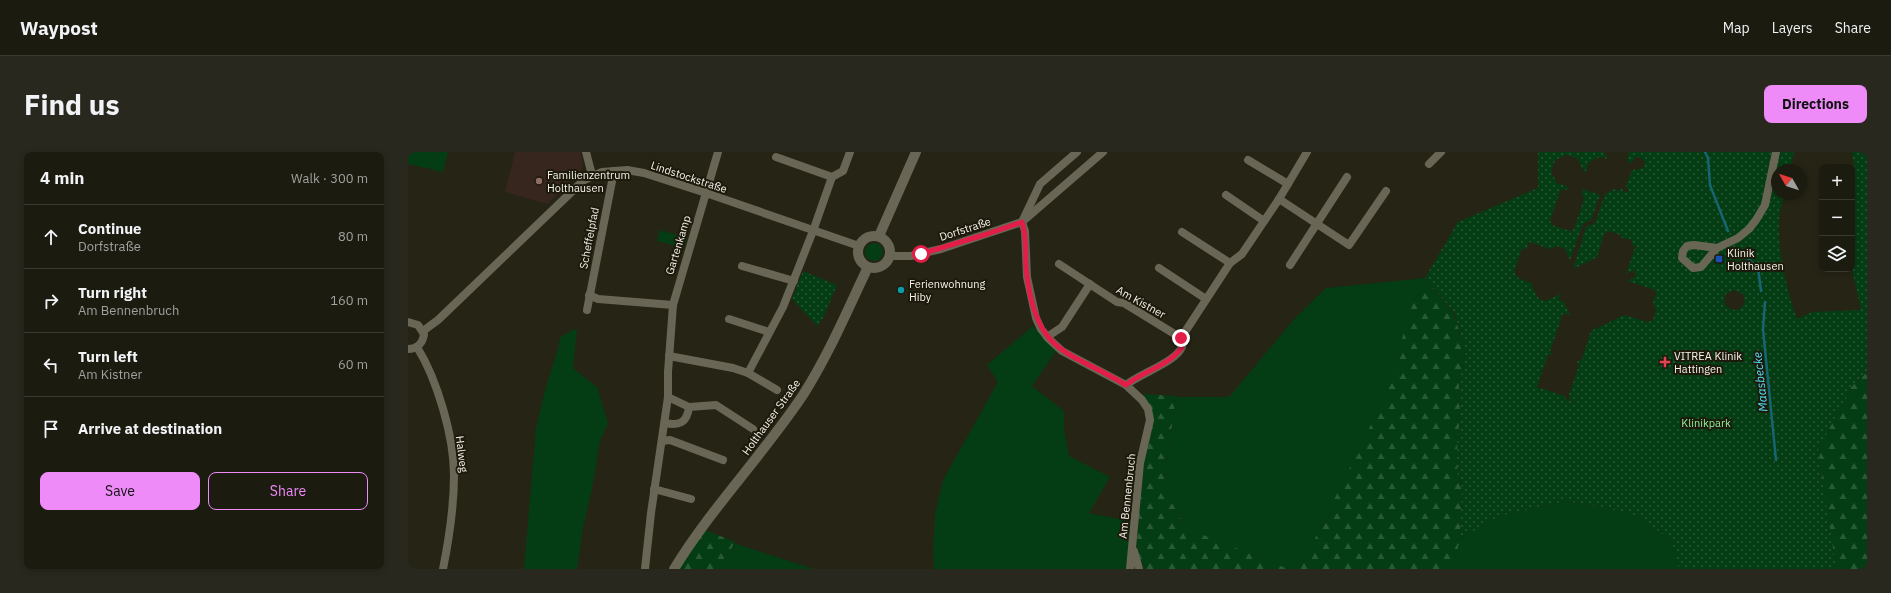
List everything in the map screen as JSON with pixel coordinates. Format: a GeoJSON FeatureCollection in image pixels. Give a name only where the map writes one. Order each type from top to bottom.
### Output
{"type":"FeatureCollection","features":[{"type":"Feature","properties":{"kind":"street"},"geometry":{"type":"LineString","coordinates":[[586,152],[592,175]]}},
{"type":"Feature","properties":{"kind":"street","name":"Gartenkamp"},"geometry":{"type":"LineString","coordinates":[[645,569],[654,489],[668,397],[669,356],[673,305],[718,152]]}},
{"type":"Feature","properties":{"kind":"street"},"geometry":{"type":"LineString","coordinates":[[776,157],[832,176],[843,171],[850,152]]}},
{"type":"Feature","properties":{"kind":"street"},"geometry":{"type":"LineString","coordinates":[[879,236],[916,152]]}},
{"type":"Feature","properties":{"kind":"street"},"geometry":{"type":"LineString","coordinates":[[1022,222],[1040,184],[1077,152]]}},
{"type":"Feature","properties":{"kind":"street","name":"Dorfstraße"},"geometry":{"type":"LineString","coordinates":[[890,256],[911,256],[1022,222],[1103,152]]}},
{"type":"Feature","properties":{"kind":"street"},"geometry":{"type":"LineString","coordinates":[[1126,385],[1135,378],[1156,368],[1177,354],[1182,347],[1181,338],[1206,299],[1230,263],[1242,254],[1279,199],[1307,152]]}},
{"type":"Feature","properties":{"kind":"street"},"geometry":{"type":"LineString","coordinates":[[1429,164],[1441,152]]}},
{"type":"Feature","properties":{"kind":"street"},"geometry":{"type":"LineString","coordinates":[[1717,248],[1738,238],[1749,229],[1765,205],[1776,152]]}},
{"type":"Feature","properties":{"kind":"street"},"geometry":{"type":"LineString","coordinates":[[1248,160],[1288,184]]}},
{"type":"Feature","properties":{"kind":"street","name":"Lindstockstraße"},"geometry":{"type":"LineString","coordinates":[[423,331],[438,320],[584,180],[592,175],[627,170],[644,173],[706,192],[859,246]]}},
{"type":"Feature","properties":{"kind":"street","name":"Scheffelpfad"},"geometry":{"type":"LineString","coordinates":[[587,310],[614,171]]}},
{"type":"Feature","properties":{"kind":"street"},"geometry":{"type":"LineString","coordinates":[[748,373],[783,307],[813,231],[832,176]]}},
{"type":"Feature","properties":{"kind":"street"},"geometry":{"type":"LineString","coordinates":[[1290,265],[1347,176]]}},
{"type":"Feature","properties":{"kind":"street"},"geometry":{"type":"LineString","coordinates":[[1279,199],[1349,245],[1386,191]]}},
{"type":"Feature","properties":{"kind":"street"},"geometry":{"type":"LineString","coordinates":[[1226,195],[1264,220]]}},
{"type":"Feature","properties":{"kind":"street","name":"Am Bennenbruch"},"geometry":{"type":"LineString","coordinates":[[1022,222],[1025,231],[1026,267],[1029,288],[1036,318],[1047,337],[1062,351],[1126,385],[1148,409],[1150,420],[1140,462],[1130,569]]}},
{"type":"Feature","properties":{"kind":"street"},"geometry":{"type":"LineString","coordinates":[[1182,232],[1230,263]]}},
{"type":"Feature","properties":{"kind":"street"},"geometry":{"type":"LineString","coordinates":[[869,236],[879,236],[889,244],[889,260],[882,267],[868,267],[859,258],[859,246],[861,242],[869,236]]}},
{"type":"Feature","properties":{"kind":"street","name":"Am Kistner"},"geometry":{"type":"LineString","coordinates":[[1059,264],[1117,302],[1124,303],[1181,338]]}},
{"type":"Feature","properties":{"kind":"street"},"geometry":{"type":"LineString","coordinates":[[742,266],[794,281]]}},
{"type":"Feature","properties":{"kind":"street","name":"Holthauser Straße"},"geometry":{"type":"LineString","coordinates":[[674,569],[706,522],[772,438],[806,389],[835,340],[868,267]]}},
{"type":"Feature","properties":{"kind":"street"},"geometry":{"type":"LineString","coordinates":[[1159,268],[1206,299]]}},
{"type":"Feature","properties":{"kind":"street"},"geometry":{"type":"LineString","coordinates":[[1047,337],[1062,327],[1090,284]]}},
{"type":"Feature","properties":{"kind":"street"},"geometry":{"type":"LineString","coordinates":[[589,295],[598,299],[673,305]]}},
{"type":"Feature","properties":{"kind":"street"},"geometry":{"type":"LineString","coordinates":[[729,319],[769,332]]}},
{"type":"Feature","properties":{"kind":"street"},"geometry":{"type":"LineString","coordinates":[[408,322],[418,325],[423,331],[421,344],[417,347],[408,349]]}},
{"type":"Feature","properties":{"kind":"street","name":"Halweg"},"geometry":{"type":"LineString","coordinates":[[417,347],[430,373],[441,404],[453,459],[453,492],[443,569]]}},
{"type":"Feature","properties":{"kind":"street"},"geometry":{"type":"LineString","coordinates":[[669,356],[733,368],[748,373],[777,390]]}},
{"type":"Feature","properties":{"kind":"street"},"geometry":{"type":"LineString","coordinates":[[668,397],[689,407],[716,405],[753,429]]}},
{"type":"Feature","properties":{"kind":"street"},"geometry":{"type":"LineString","coordinates":[[665,423],[675,425],[681,423],[688,415],[689,407]]}},
{"type":"Feature","properties":{"kind":"street"},"geometry":{"type":"LineString","coordinates":[[662,441],[670,440],[724,460]]}},
{"type":"Feature","properties":{"kind":"street"},"geometry":{"type":"LineString","coordinates":[[654,489],[691,499]]}},
{"type":"Feature","properties":{"kind":"street"},"geometry":{"type":"LineString","coordinates":[[1133,548],[1140,569]]}},
{"type":"Feature","properties":{"kind":"shaded area","name":"Familienzentrum Holthausen"},"geometry":{"type":"Polygon","coordinates":[[[515,152],[580,152],[583,165],[581,171],[547,204],[505,192],[515,152]]]}},
{"type":"Feature","properties":{"kind":"green space"},"geometry":{"type":"Polygon","coordinates":[[[408,152],[448,152],[443,172],[408,164],[408,152]]]}},
{"type":"Feature","properties":{"kind":"green space","name":"Klinikpark"},"geometry":{"type":"Polygon","coordinates":[[[1538,152],[1603,152],[1607,156],[1606,159],[1600,157],[1589,162],[1585,173],[1577,158],[1566,155],[1555,160],[1551,172],[1557,183],[1568,187],[1567,190],[1563,189],[1560,191],[1550,221],[1552,225],[1570,231],[1574,229],[1584,199],[1582,194],[1583,189],[1600,195],[1591,220],[1583,224],[1570,260],[1565,249],[1557,246],[1550,249],[1529,242],[1526,250],[1522,248],[1514,272],[1518,278],[1533,284],[1532,287],[1539,299],[1546,301],[1560,294],[1559,300],[1564,302],[1570,315],[1563,313],[1550,351],[1552,354],[1548,355],[1537,387],[1565,396],[1567,401],[1570,401],[1569,395],[1579,366],[1577,362],[1582,359],[1591,331],[1624,315],[1648,322],[1653,320],[1656,310],[1653,303],[1656,293],[1655,290],[1628,281],[1636,276],[1633,270],[1626,274],[1635,247],[1632,245],[1632,240],[1622,238],[1620,235],[1609,231],[1604,234],[1597,257],[1573,269],[1586,227],[1595,223],[1605,194],[1615,189],[1619,191],[1621,187],[1624,193],[1628,191],[1626,185],[1632,170],[1641,169],[1645,164],[1642,158],[1636,157],[1630,164],[1627,159],[1629,152],[1794,152],[1791,164],[1771,164],[1771,200],[1783,200],[1780,212],[1779,237],[1789,295],[1797,319],[1812,312],[1861,310],[1853,272],[1855,272],[1855,164],[1852,152],[1867,152],[1867,372],[1851,387],[1818,450],[1836,569],[1679,569],[1672,541],[1639,517],[1603,507],[1565,501],[1499,516],[1460,539],[1462,487],[1458,476],[1457,453],[1460,413],[1459,386],[1466,352],[1454,312],[1425,278],[1458,222],[1538,188],[1538,152]],[[1734,290],[1726,294],[1724,301],[1726,306],[1734,310],[1740,309],[1745,302],[1743,294],[1734,290]]]}},
{"type":"Feature","properties":{"kind":"green space"},"geometry":{"type":"Polygon","coordinates":[[[660,230],[687,238],[684,248],[657,241],[660,230]]]}},
{"type":"Feature","properties":{"kind":"green space"},"geometry":{"type":"Polygon","coordinates":[[[870,243],[878,243],[883,248],[881,259],[878,261],[870,261],[865,256],[865,248],[870,243]]]}},
{"type":"Feature","properties":{"kind":"green space"},"geometry":{"type":"Polygon","coordinates":[[[803,271],[837,285],[824,316],[817,326],[792,299],[803,271]]]}},
{"type":"Feature","properties":{"kind":"green space"},"geometry":{"type":"Polygon","coordinates":[[[1425,278],[1406,320],[1399,356],[1388,391],[1300,569],[1288,569],[1187,529],[1170,499],[1166,469],[1176,397],[1229,397],[1296,317],[1326,288],[1425,278]]]}},
{"type":"Feature","properties":{"kind":"green space"},"geometry":{"type":"Polygon","coordinates":[[[1425,278],[1453,312],[1466,351],[1459,386],[1460,413],[1457,454],[1458,477],[1462,488],[1460,539],[1453,569],[1300,569],[1388,390],[1399,355],[1406,319],[1425,278]]]}},
{"type":"Feature","properties":{"kind":"green space"},"geometry":{"type":"Polygon","coordinates":[[[1033,326],[1056,351],[1032,386],[1064,411],[1064,429],[1069,456],[1110,477],[1089,513],[1133,522],[1127,569],[934,569],[933,550],[935,514],[943,480],[998,382],[987,365],[1033,326]]]}},
{"type":"Feature","properties":{"kind":"green space"},"geometry":{"type":"Polygon","coordinates":[[[577,328],[573,368],[597,387],[608,423],[600,441],[592,489],[583,527],[577,569],[524,569],[536,428],[560,337],[577,328]]]}},
{"type":"Feature","properties":{"kind":"green space"},"geometry":{"type":"Polygon","coordinates":[[[1867,372],[1867,569],[1836,569],[1818,450],[1851,387],[1867,372]]]}},
{"type":"Feature","properties":{"kind":"green space"},"geometry":{"type":"Polygon","coordinates":[[[1143,394],[1176,396],[1166,468],[1170,499],[1186,528],[1288,569],[1144,569],[1137,550],[1137,541],[1141,485],[1151,408],[1143,394]]]}},
{"type":"Feature","properties":{"kind":"green space"},"geometry":{"type":"Polygon","coordinates":[[[1565,501],[1603,507],[1639,517],[1672,541],[1679,569],[1452,569],[1460,539],[1499,516],[1565,501]]]}},
{"type":"Feature","properties":{"kind":"green space"},"geometry":{"type":"Polygon","coordinates":[[[705,530],[735,542],[720,569],[679,569],[705,530]]]}},
{"type":"Feature","properties":{"kind":"green space"},"geometry":{"type":"Polygon","coordinates":[[[735,543],[746,547],[814,569],[720,569],[735,543]]]}},
{"type":"Feature","properties":{"kind":"waterway","name":"Maasbecke"},"geometry":{"type":"LineString","coordinates":[[1705,152],[1708,158],[1710,185],[1728,231]]}},
{"type":"Feature","properties":{"kind":"waterway","name":"Maasbecke"},"geometry":{"type":"LineString","coordinates":[[1738,249],[1758,268],[1761,291]]}},
{"type":"Feature","properties":{"kind":"waterway","name":"Maasbecke"},"geometry":{"type":"LineString","coordinates":[[1765,302],[1763,329],[1776,460]]}},
{"type":"Feature","properties":{"kind":"place","name":"Familienzentrum Holthausen"},"geometry":{"type":"Point","coordinates":[539,181]}},
{"type":"Feature","properties":{"kind":"place","name":"Klinik Holthausen"},"geometry":{"type":"Point","coordinates":[1719,259]}},
{"type":"Feature","properties":{"kind":"place","name":"Ferienwohnung Hiby"},"geometry":{"type":"Point","coordinates":[901,290]}},
{"type":"Feature","properties":{"kind":"place","name":"VITREA Klinik Hattingen"},"geometry":{"type":"Point","coordinates":[1665,362]}},
{"type":"Feature","properties":{"kind":"route"},"geometry":{"type":"LineString","coordinates":[[921,254],[941,249],[1022,222],[1025,231],[1027,277],[1032,304],[1041,329],[1062,351],[1111,375],[1126,385],[1135,378],[1156,368],[1177,354],[1182,347],[1181,338]]}}]}
